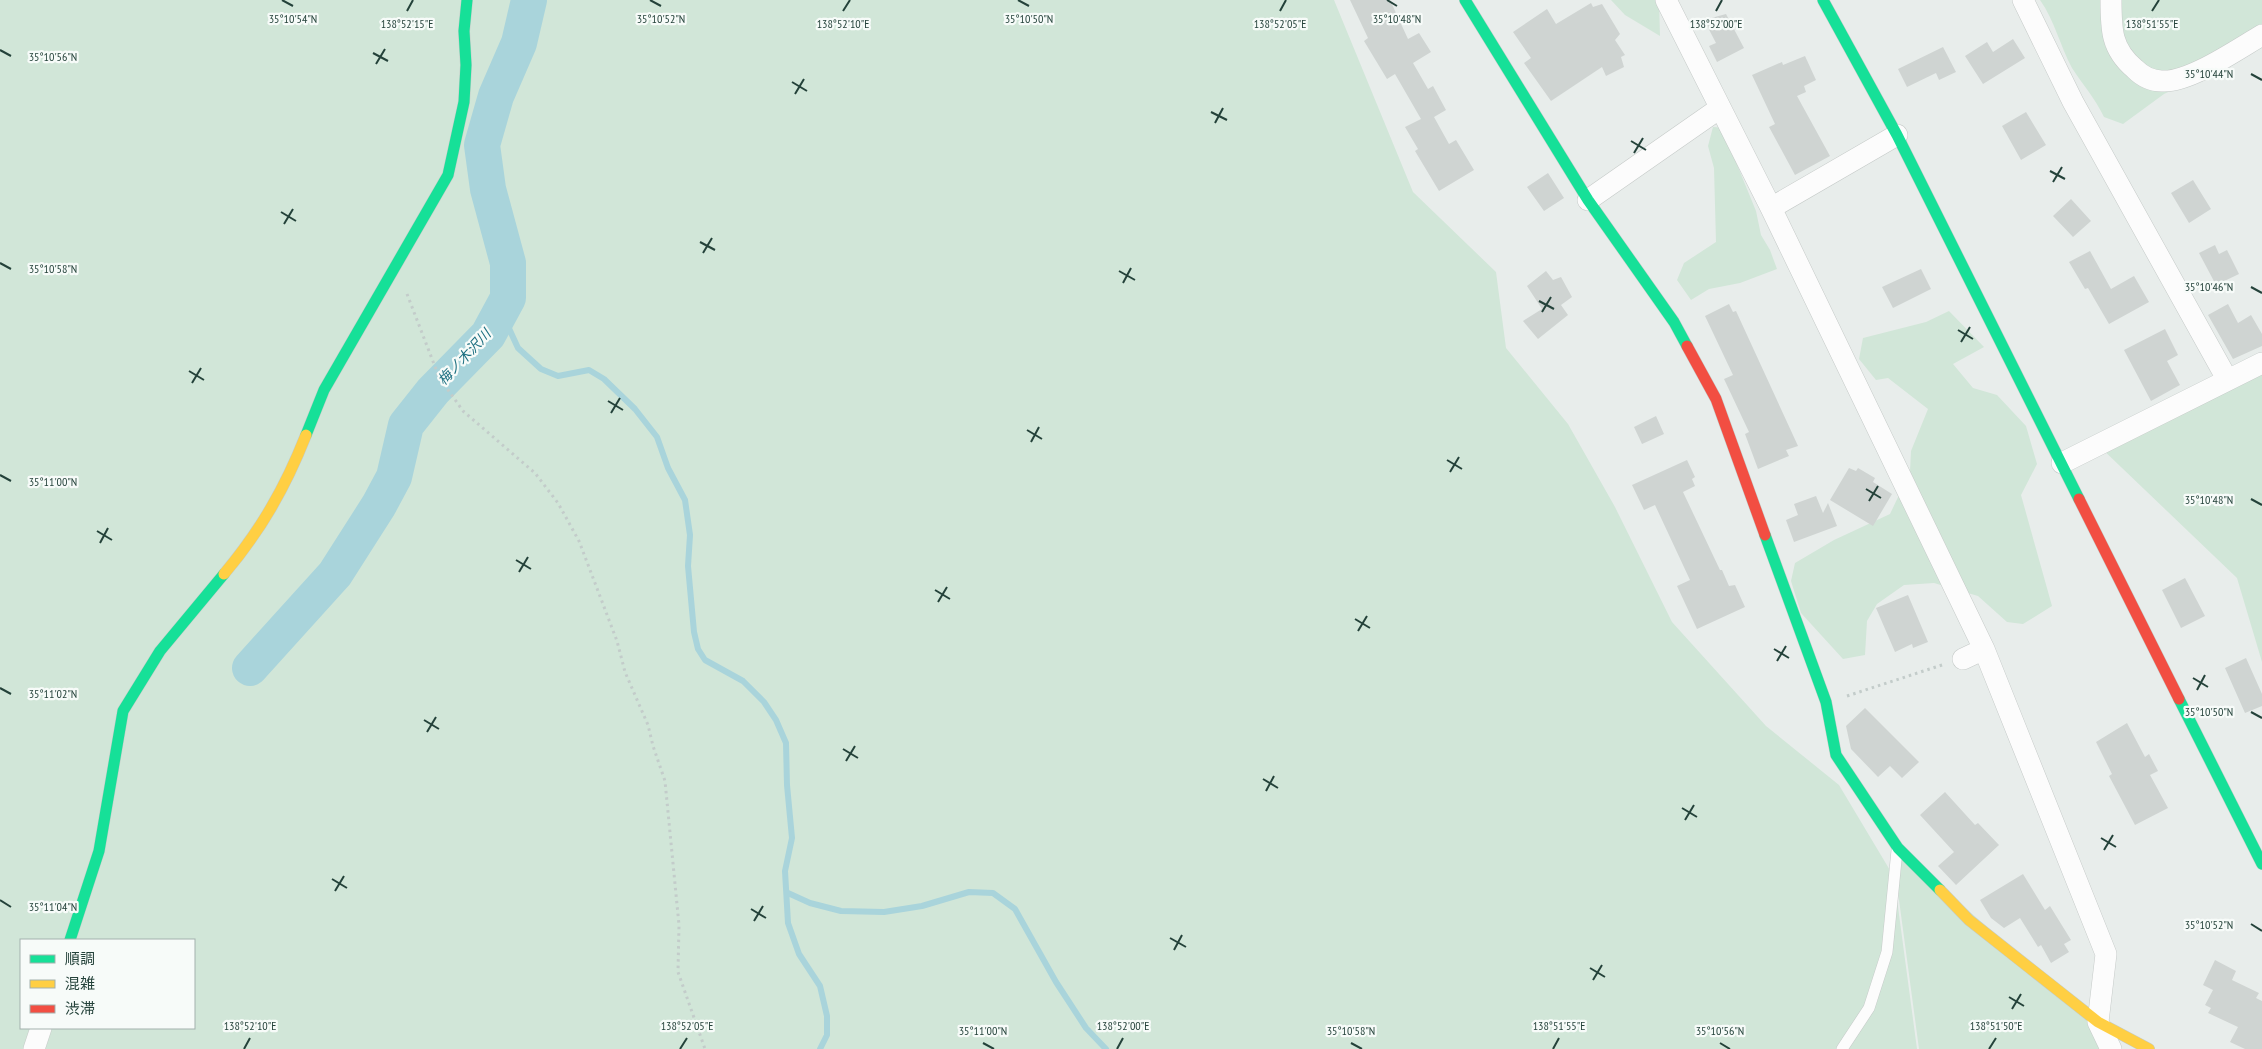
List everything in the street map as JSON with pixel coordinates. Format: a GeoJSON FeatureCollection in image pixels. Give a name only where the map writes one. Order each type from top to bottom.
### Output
{"type":"FeatureCollection","features":[{"type":"Feature","properties":{"kind":"street"},"geometry":{"type":"LineString","coordinates":[[70,939],[99,851],[123,711],[160,651],[251,542],[290,475],[324,390],[448,175],[464,102],[467,0]]}},
{"type":"Feature","properties":{"kind":"street"},"geometry":{"type":"LineString","coordinates":[[1465,0],[1588,200],[1674,322],[1716,398],[1826,702],[1836,755],[1898,848],[1969,920],[2098,1022],[2150,1049]]}},
{"type":"Feature","properties":{"kind":"street"},"geometry":{"type":"LineString","coordinates":[[1666,0],[1771,208],[1984,650],[2106,954],[2098,1022],[2111,1049]]}},
{"type":"Feature","properties":{"kind":"street"},"geometry":{"type":"LineString","coordinates":[[1823,0],[1897,135],[2262,864]]}},
{"type":"Feature","properties":{"kind":"street"},"geometry":{"type":"LineString","coordinates":[[2023,0],[2073,102],[2227,379]]}},
{"type":"Feature","properties":{"kind":"street"},"geometry":{"type":"LineString","coordinates":[[2111,0],[2114,42],[2126,62],[2144,77],[2163,82],[2196,73],[2262,35]]}},
{"type":"Feature","properties":{"kind":"street"},"geometry":{"type":"LineString","coordinates":[[1588,200],[1720,108]]}},
{"type":"Feature","properties":{"kind":"street"},"geometry":{"type":"LineString","coordinates":[[1771,208],[1897,135]]}},
{"type":"Feature","properties":{"kind":"street"},"geometry":{"type":"LineString","coordinates":[[2062,463],[2262,362]]}},
{"type":"Feature","properties":{"kind":"street"},"geometry":{"type":"LineString","coordinates":[[1962,659],[1984,650]]}},
{"type":"Feature","properties":{"kind":"street"},"geometry":{"type":"LineString","coordinates":[[34,1049],[41,1029]]}},
{"type":"Feature","properties":{"kind":"lane"},"geometry":{"type":"LineString","coordinates":[[1842,1049],[1869,1008],[1887,952],[1898,848]]}},
{"type":"Feature","properties":{"kind":"path"},"geometry":{"type":"LineString","coordinates":[[396,265],[439,377],[463,412],[535,473],[558,503],[579,541],[617,641],[625,672],[648,725],[665,782],[679,915],[678,972],[705,1049]]}},
{"type":"Feature","properties":{"kind":"path"},"geometry":{"type":"LineString","coordinates":[[1851,695],[1962,659]]}},
{"type":"Feature","properties":{"kind":"green space"},"geometry":{"type":"Polygon","coordinates":[[[0,0],[1334,0],[1413,192],[1496,272],[1506,348],[1568,424],[1615,507],[1672,622],[1766,726],[1839,785],[1894,877],[1917,1049],[0,1049],[0,0]]]}},
{"type":"Feature","properties":{"kind":"green space"},"geometry":{"type":"Polygon","coordinates":[[[1611,0],[1659,0],[1660,36],[1625,15],[1611,0]]]}},
{"type":"Feature","properties":{"kind":"green space"},"geometry":{"type":"Polygon","coordinates":[[[2040,0],[2262,0],[2262,48],[2164,94],[2123,124],[2104,117],[2072,68],[2050,16],[2040,0]]]}},
{"type":"Feature","properties":{"kind":"green space"},"geometry":{"type":"Polygon","coordinates":[[[1713,127],[1726,128],[1738,167],[1756,211],[1761,235],[1770,250],[1777,269],[1740,283],[1709,289],[1691,300],[1677,280],[1684,263],[1716,242],[1714,168],[1708,146],[1713,127]]]}},
{"type":"Feature","properties":{"kind":"green space"},"geometry":{"type":"Polygon","coordinates":[[[1949,311],[1984,347],[1953,364],[1973,388],[1997,395],[2026,426],[2037,464],[2021,495],[2052,606],[2023,624],[2007,622],[1978,596],[1934,583],[1904,585],[1877,604],[1867,621],[1865,655],[1843,659],[1801,613],[1791,581],[1795,563],[1834,540],[1890,514],[1910,472],[1911,451],[1928,409],[1888,378],[1876,380],[1859,359],[1863,338],[1926,322],[1949,311]]]}},
{"type":"Feature","properties":{"kind":"green space"},"geometry":{"type":"Polygon","coordinates":[[[2262,356],[2262,662],[2237,578],[2098,445],[2262,356]]]}},
{"type":"Feature","properties":{"kind":"green space"},"geometry":{"type":"Polygon","coordinates":[[[1906,856],[2074,1003],[2107,1049],[1919,1049],[1895,870],[1906,856]]]}},
{"type":"Feature","properties":{"kind":"building"},"geometry":{"type":"Polygon","coordinates":[[[1350,0],[1390,0],[1408,39],[1419,33],[1431,52],[1413,63],[1428,89],[1433,86],[1446,110],[1434,117],[1449,144],[1456,140],[1474,170],[1439,191],[1415,151],[1418,149],[1405,127],[1421,119],[1395,74],[1387,79],[1364,41],[1368,38],[1350,0]]]}},
{"type":"Feature","properties":{"kind":"building"},"geometry":{"type":"Polygon","coordinates":[[[1591,3],[1593,7],[1602,4],[1620,34],[1615,40],[1625,55],[1621,57],[1624,67],[1606,76],[1602,67],[1551,101],[1524,63],[1531,58],[1513,32],[1547,9],[1556,24],[1591,3]]]}},
{"type":"Feature","properties":{"kind":"building"},"geometry":{"type":"Polygon","coordinates":[[[1726,14],[1744,48],[1717,62],[1709,46],[1716,43],[1704,20],[1726,14]]]}},
{"type":"Feature","properties":{"kind":"building"},"geometry":{"type":"Polygon","coordinates":[[[2013,39],[2025,58],[1983,84],[1965,56],[1987,42],[1993,52],[2013,39]]]}},
{"type":"Feature","properties":{"kind":"building"},"geometry":{"type":"Polygon","coordinates":[[[1943,47],[1956,72],[1939,80],[1936,73],[1907,87],[1898,69],[1943,47]]]}},
{"type":"Feature","properties":{"kind":"building"},"geometry":{"type":"Polygon","coordinates":[[[1805,56],[1816,80],[1804,86],[1806,92],[1797,96],[1830,156],[1795,175],[1769,127],[1775,124],[1752,75],[1782,62],[1783,65],[1805,56]]]}},
{"type":"Feature","properties":{"kind":"building"},"geometry":{"type":"Polygon","coordinates":[[[2026,112],[2046,145],[2021,160],[2002,126],[2026,112]]]}},
{"type":"Feature","properties":{"kind":"building"},"geometry":{"type":"Polygon","coordinates":[[[1548,173],[1564,198],[1544,211],[1527,187],[1548,173]]]}},
{"type":"Feature","properties":{"kind":"building"},"geometry":{"type":"Polygon","coordinates":[[[2193,180],[2211,209],[2189,223],[2171,193],[2193,180]]]}},
{"type":"Feature","properties":{"kind":"building"},"geometry":{"type":"Polygon","coordinates":[[[2071,199],[2091,221],[2073,237],[2053,216],[2071,199]]]}},
{"type":"Feature","properties":{"kind":"building"},"geometry":{"type":"Polygon","coordinates":[[[2215,245],[2219,254],[2227,250],[2239,274],[2216,285],[2199,253],[2215,245]]]}},
{"type":"Feature","properties":{"kind":"building"},"geometry":{"type":"Polygon","coordinates":[[[2090,251],[2111,289],[2134,276],[2149,302],[2109,324],[2088,288],[2085,289],[2069,262],[2090,251]]]}},
{"type":"Feature","properties":{"kind":"building"},"geometry":{"type":"Polygon","coordinates":[[[1921,269],[1931,289],[1893,308],[1882,287],[1921,269]]]}},
{"type":"Feature","properties":{"kind":"building"},"geometry":{"type":"Polygon","coordinates":[[[1546,271],[1553,280],[1561,277],[1572,297],[1561,305],[1568,315],[1538,339],[1523,321],[1542,309],[1527,286],[1546,271]]]}},
{"type":"Feature","properties":{"kind":"building"},"geometry":{"type":"Polygon","coordinates":[[[1729,304],[1733,312],[1736,311],[1798,446],[1786,450],[1789,456],[1758,469],[1745,434],[1749,432],[1724,379],[1733,375],[1705,316],[1729,304]]]}},
{"type":"Feature","properties":{"kind":"building"},"geometry":{"type":"Polygon","coordinates":[[[2228,304],[2238,323],[2251,315],[2262,334],[2262,346],[2233,359],[2208,315],[2228,304]]]}},
{"type":"Feature","properties":{"kind":"building"},"geometry":{"type":"Polygon","coordinates":[[[2165,329],[2178,355],[2167,361],[2180,385],[2151,401],[2124,350],[2165,329]]]}},
{"type":"Feature","properties":{"kind":"building"},"geometry":{"type":"Polygon","coordinates":[[[1656,416],[1664,434],[1642,444],[1634,427],[1656,416]]]}},
{"type":"Feature","properties":{"kind":"building"},"geometry":{"type":"Polygon","coordinates":[[[1687,460],[1695,477],[1692,479],[1695,486],[1683,492],[1720,570],[1722,570],[1729,586],[1735,585],[1745,607],[1697,629],[1677,586],[1690,580],[1655,505],[1644,510],[1632,485],[1687,460]]]}},
{"type":"Feature","properties":{"kind":"building"},"geometry":{"type":"Polygon","coordinates":[[[1849,468],[1856,471],[1858,468],[1875,478],[1873,482],[1892,494],[1873,526],[1830,500],[1849,468]]]}},
{"type":"Feature","properties":{"kind":"building"},"geometry":{"type":"Polygon","coordinates":[[[1816,496],[1823,513],[1828,503],[1837,526],[1794,542],[1786,520],[1798,515],[1794,504],[1816,496]]]}},
{"type":"Feature","properties":{"kind":"building"},"geometry":{"type":"Polygon","coordinates":[[[2185,578],[2205,616],[2181,628],[2162,590],[2185,578]]]}},
{"type":"Feature","properties":{"kind":"building"},"geometry":{"type":"Polygon","coordinates":[[[1908,595],[1928,642],[1913,648],[1912,644],[1895,652],[1876,608],[1908,595]]]}},
{"type":"Feature","properties":{"kind":"building"},"geometry":{"type":"Polygon","coordinates":[[[2246,658],[2262,694],[2262,706],[2245,713],[2225,668],[2246,658]]]}},
{"type":"Feature","properties":{"kind":"building"},"geometry":{"type":"Polygon","coordinates":[[[1865,708],[1919,762],[1902,778],[1890,766],[1878,777],[1851,749],[1846,726],[1865,708]]]}},
{"type":"Feature","properties":{"kind":"building"},"geometry":{"type":"Polygon","coordinates":[[[2127,723],[2145,757],[2149,754],[2158,771],[2150,775],[2168,808],[2135,825],[2109,776],[2112,774],[2096,742],[2127,723]]]}},
{"type":"Feature","properties":{"kind":"building"},"geometry":{"type":"Polygon","coordinates":[[[1945,792],[1975,825],[1978,823],[1999,845],[1956,885],[1938,866],[1954,852],[1920,815],[1945,792]]]}},
{"type":"Feature","properties":{"kind":"building"},"geometry":{"type":"Polygon","coordinates":[[[2023,874],[2045,910],[2050,906],[2071,940],[2064,944],[2069,952],[2051,963],[2041,945],[2038,947],[2020,918],[2004,928],[1991,918],[1980,900],[2023,874]]]}},
{"type":"Feature","properties":{"kind":"building"},"geometry":{"type":"Polygon","coordinates":[[[2215,960],[2236,971],[2232,980],[2259,993],[2256,998],[2262,1001],[2262,1049],[2245,1049],[2230,1042],[2238,1027],[2208,1013],[2211,1008],[2205,1005],[2213,990],[2203,985],[2215,960]]]}},
{"type":"Feature","properties":{"kind":"waterway","name":"梅ノ木沢川"},"geometry":{"type":"LineString","coordinates":[[250,668],[335,574],[379,505],[394,477],[406,425],[433,391],[488,335],[508,298],[508,263],[488,189],[482,145],[496,96],[519,43],[529,0]]}},
{"type":"Feature","properties":{"kind":"waterway"},"geometry":{"type":"LineString","coordinates":[[501,311],[518,348],[541,369],[558,376],[589,370],[604,379],[635,409],[657,437],[668,468],[685,500],[690,535],[688,566],[694,632],[698,649],[705,660],[743,681],[764,702],[776,720],[786,743],[787,785],[792,838],[785,871],[788,923],[799,954],[820,986],[827,1016],[827,1035],[820,1049]]}},
{"type":"Feature","properties":{"kind":"waterway"},"geometry":{"type":"LineString","coordinates":[[788,893],[810,903],[841,911],[884,912],[922,906],[969,892],[993,893],[1015,909],[1056,982],[1086,1028],[1106,1049]]}},
{"type":"Feature","properties":{"kind":"traffic: fast"},"geometry":{"type":"LineString","coordinates":[[306,435],[324,390],[448,175],[464,102],[466,65],[464,31],[467,0]]}},
{"type":"Feature","properties":{"kind":"traffic: fast"},"geometry":{"type":"LineString","coordinates":[[1465,0],[1588,200],[1674,322],[1687,346]]}},
{"type":"Feature","properties":{"kind":"traffic: fast"},"geometry":{"type":"LineString","coordinates":[[1823,0],[1897,135],[2079,499]]}},
{"type":"Feature","properties":{"kind":"traffic: fast"},"geometry":{"type":"LineString","coordinates":[[1765,535],[1826,702],[1836,755],[1898,848],[1940,890]]}},
{"type":"Feature","properties":{"kind":"traffic: fast"},"geometry":{"type":"LineString","coordinates":[[70,939],[99,851],[123,711],[160,651],[224,574]]}},
{"type":"Feature","properties":{"kind":"traffic: fast"},"geometry":{"type":"LineString","coordinates":[[2179,699],[2262,864]]}},
{"type":"Feature","properties":{"kind":"traffic: slow"},"geometry":{"type":"LineString","coordinates":[[224,574],[261,525],[281,491],[306,435]]}},
{"type":"Feature","properties":{"kind":"traffic: slow"},"geometry":{"type":"LineString","coordinates":[[1940,890],[1969,920],[2098,1022],[2149,1049]]}},
{"type":"Feature","properties":{"kind":"traffic: jam"},"geometry":{"type":"LineString","coordinates":[[1687,346],[1716,399],[1765,535]]}},
{"type":"Feature","properties":{"kind":"traffic: jam"},"geometry":{"type":"LineString","coordinates":[[2079,499],[2179,699]]}}]}
